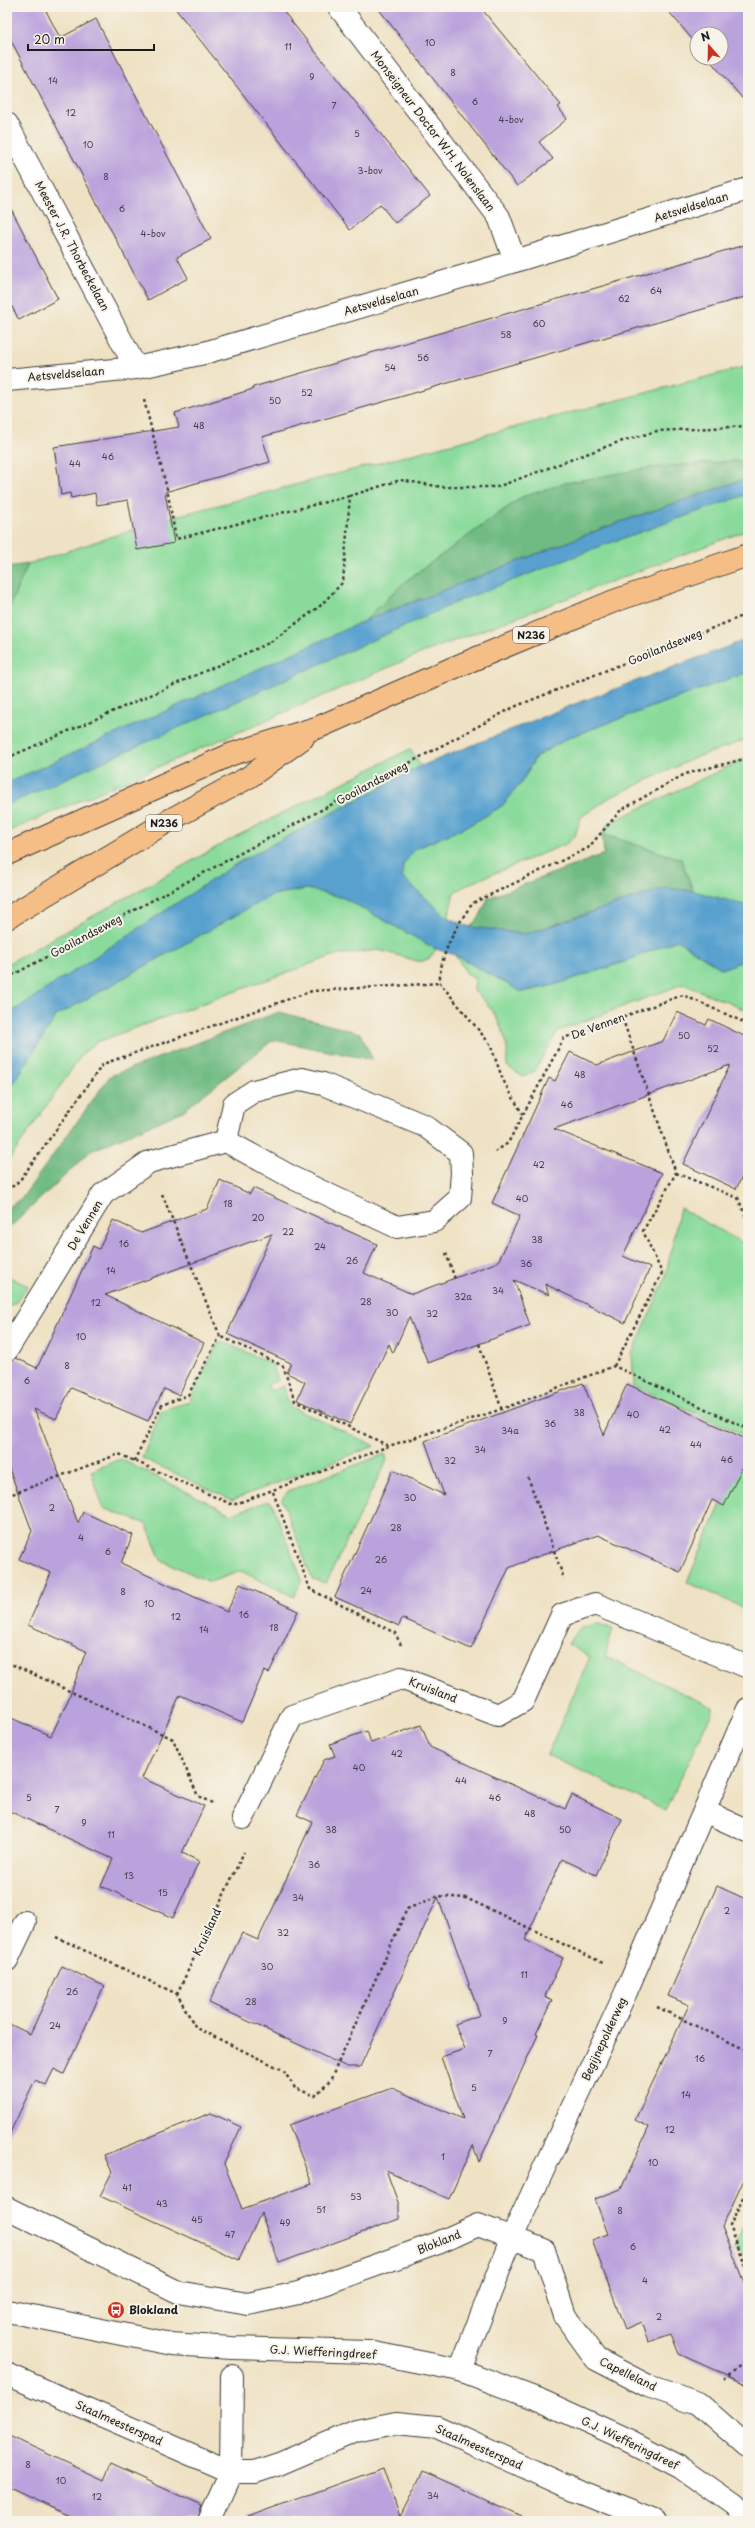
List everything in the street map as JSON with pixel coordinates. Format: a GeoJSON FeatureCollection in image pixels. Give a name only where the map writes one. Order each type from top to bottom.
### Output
{"type":"FeatureCollection","features":[{"type":"Feature","properties":{"kind":"main road","name":"N236"},"geometry":{"type":"LineString","coordinates":[[7,854],[232,754],[319,727],[614,601],[748,555]]}},
{"type":"Feature","properties":{"kind":"main road","name":"N236"},"geometry":{"type":"LineString","coordinates":[[7,918],[168,820],[249,777],[319,727]]}},
{"type":"Feature","properties":{"kind":"street","name":"Monseigneur Doctor W.H. Nolenslaan"},"geometry":{"type":"LineString","coordinates":[[339,7],[499,217],[515,261]]}},
{"type":"Feature","properties":{"kind":"street","name":"Meester J.R. Thorbeckelaan"},"geometry":{"type":"LineString","coordinates":[[7,124],[136,368]]}},
{"type":"Feature","properties":{"kind":"street","name":"Aetsveldselaan"},"geometry":{"type":"LineString","coordinates":[[7,380],[136,368],[204,353],[748,190]]}},
{"type":"Feature","properties":{"kind":"street"},"geometry":{"type":"LineString","coordinates":[[302,1079],[323,1084],[425,1126],[460,1153],[462,1173],[460,1198],[434,1221],[397,1227],[295,1179],[226,1141],[234,1104],[254,1091],[302,1079]]}},
{"type":"Feature","properties":{"kind":"street","name":"De Vennen"},"geometry":{"type":"LineString","coordinates":[[7,1350],[103,1194],[149,1162],[226,1141]]}},
{"type":"Feature","properties":{"kind":"street","name":"Kruisland"},"geometry":{"type":"LineString","coordinates":[[243,1818],[292,1716],[401,1678],[498,1715],[523,1701],[562,1615],[595,1604],[748,1667]]}},
{"type":"Feature","properties":{"kind":"street","name":"Begijnepolderweg"},"geometry":{"type":"LineString","coordinates":[[460,2370],[512,2238],[629,1985],[748,1709]]}},
{"type":"Feature","properties":{"kind":"street"},"geometry":{"type":"LineString","coordinates":[[704,1811],[748,1831]]}},
{"type":"Feature","properties":{"kind":"street"},"geometry":{"type":"LineString","coordinates":[[7,1960],[25,1922]]}},
{"type":"Feature","properties":{"kind":"street","name":"Blokland"},"geometry":{"type":"LineString","coordinates":[[7,2208],[178,2292],[248,2304],[298,2293],[438,2243],[478,2226],[512,2238]]}},
{"type":"Feature","properties":{"kind":"street","name":"Capelleland"},"geometry":{"type":"LineString","coordinates":[[512,2238],[544,2250],[565,2316],[596,2359],[648,2386],[698,2403],[748,2447]]}},
{"type":"Feature","properties":{"kind":"street","name":"G.J. Wiefferingdreef"},"geometry":{"type":"LineString","coordinates":[[7,2311],[171,2344],[232,2348],[369,2352],[460,2370],[542,2401],[630,2441],[680,2467],[734,2505],[748,2518]]}},
{"type":"Feature","properties":{"kind":"street","name":"Staalmeesterspad"},"geometry":{"type":"LineString","coordinates":[[7,2374],[231,2472],[255,2472],[279,2464],[356,2431],[396,2422],[437,2427],[562,2484],[654,2521]]}},
{"type":"Feature","properties":{"kind":"street"},"geometry":{"type":"LineString","coordinates":[[209,2521],[231,2472],[232,2376]]}},
{"type":"Feature","properties":{"kind":"path"},"geometry":{"type":"LineString","coordinates":[[136,368],[167,489],[176,539],[350,496],[400,480],[442,488],[497,487],[616,443],[658,431],[748,426]]}},
{"type":"Feature","properties":{"kind":"path"},"geometry":{"type":"LineString","coordinates":[[7,758],[152,693],[269,643],[319,607],[343,582],[350,496]]}},
{"type":"Feature","properties":{"kind":"path","name":"Gooilandseweg"},"geometry":{"type":"LineString","coordinates":[[7,978],[514,707],[748,614]]}},
{"type":"Feature","properties":{"kind":"path"},"geometry":{"type":"LineString","coordinates":[[523,1115],[503,1080],[490,1044],[440,983],[439,971],[460,919],[473,903],[588,848],[621,810],[685,774],[748,758]]}},
{"type":"Feature","properties":{"kind":"path"},"geometry":{"type":"LineString","coordinates":[[7,1191],[20,1180],[103,1064],[312,992],[440,983]]}},
{"type":"Feature","properties":{"kind":"path","name":"De Vennen"},"geometry":{"type":"LineString","coordinates":[[462,1173],[508,1143],[564,1038],[683,995],[748,1024]]}},
{"type":"Feature","properties":{"kind":"path"},"geometry":{"type":"LineString","coordinates":[[7,1496],[119,1454],[232,1505],[273,1492],[389,1446],[502,1409],[614,1366],[662,1273],[643,1231],[676,1174],[622,1017]]}},
{"type":"Feature","properties":{"kind":"path"},"geometry":{"type":"LineString","coordinates":[[149,1162],[220,1336],[283,1366],[295,1401],[389,1446]]}},
{"type":"Feature","properties":{"kind":"path"},"geometry":{"type":"LineString","coordinates":[[676,1174],[738,1198],[748,1222]]}},
{"type":"Feature","properties":{"kind":"path"},"geometry":{"type":"LineString","coordinates":[[134,1461],[162,1405],[188,1395],[220,1336]]}},
{"type":"Feature","properties":{"kind":"path"},"geometry":{"type":"LineString","coordinates":[[479,1344],[504,1413]]}},
{"type":"Feature","properties":{"kind":"path"},"geometry":{"type":"LineString","coordinates":[[614,1366],[748,1429]]}},
{"type":"Feature","properties":{"kind":"path"},"geometry":{"type":"LineString","coordinates":[[528,1478],[576,1611]]}},
{"type":"Feature","properties":{"kind":"path"},"geometry":{"type":"LineString","coordinates":[[273,1492],[310,1589],[395,1633],[424,1686]]}},
{"type":"Feature","properties":{"kind":"path"},"geometry":{"type":"LineString","coordinates":[[7,1662],[173,1739],[198,1796],[243,1818]]}},
{"type":"Feature","properties":{"kind":"path","name":"Kruisland"},"geometry":{"type":"LineString","coordinates":[[177,1994],[257,1825],[243,1818]]}},
{"type":"Feature","properties":{"kind":"path"},"geometry":{"type":"LineString","coordinates":[[25,1922],[177,1994],[196,2028],[283,2070],[295,2088],[315,2096],[330,2081],[407,1909],[438,1896],[466,1898],[629,1985],[748,2051]]}},
{"type":"Feature","properties":{"kind":"path"},"geometry":{"type":"LineString","coordinates":[[748,2186],[730,2226],[748,2273]]}},
{"type":"Feature","properties":{"kind":"green space"},"geometry":{"type":"Polygon","coordinates":[[[748,366],[748,460],[648,468],[522,497],[407,580],[365,621],[609,526],[748,478],[748,530],[422,653],[7,832],[7,612],[28,564],[165,519],[748,366]]]}},
{"type":"Feature","properties":{"kind":"green space"},"geometry":{"type":"Polygon","coordinates":[[[748,460],[748,478],[609,526],[364,621],[407,580],[522,497],[565,483],[648,468],[748,460]]]}},
{"type":"Feature","properties":{"kind":"green space"},"geometry":{"type":"Polygon","coordinates":[[[28,564],[7,612],[7,567],[28,564]]]}},
{"type":"Feature","properties":{"kind":"green space"},"geometry":{"type":"Polygon","coordinates":[[[748,672],[748,739],[695,758],[609,798],[581,817],[575,836],[566,844],[473,882],[454,892],[448,918],[402,877],[403,865],[415,849],[470,825],[502,806],[521,783],[536,757],[570,737],[748,672]]]}},
{"type":"Feature","properties":{"kind":"green space"},"geometry":{"type":"Polygon","coordinates":[[[410,749],[421,766],[239,862],[7,1015],[7,964],[233,838],[410,749]]]}},
{"type":"Feature","properties":{"kind":"green space"},"geometry":{"type":"Polygon","coordinates":[[[748,757],[748,906],[693,891],[681,859],[602,834],[609,823],[748,757]]]}},
{"type":"Feature","properties":{"kind":"green space"},"geometry":{"type":"Polygon","coordinates":[[[602,834],[681,859],[693,891],[665,888],[526,934],[470,927],[479,918],[488,898],[604,854],[602,834]]]}},
{"type":"Feature","properties":{"kind":"green space"},"geometry":{"type":"Polygon","coordinates":[[[307,889],[344,898],[436,949],[430,958],[423,961],[417,961],[379,950],[335,955],[97,1042],[83,1053],[7,1163],[7,1094],[56,1016],[272,895],[307,889]]]}},
{"type":"Feature","properties":{"kind":"green space"},"geometry":{"type":"Polygon","coordinates":[[[677,940],[722,969],[748,959],[748,1011],[683,984],[558,1031],[534,1072],[523,1077],[507,1066],[507,1048],[503,1031],[491,1009],[474,991],[475,979],[467,974],[455,955],[522,992],[554,985],[624,962],[677,940]]]}},
{"type":"Feature","properties":{"kind":"green space"},"geometry":{"type":"Polygon","coordinates":[[[279,1012],[360,1033],[373,1060],[273,1040],[183,1111],[91,1151],[7,1230],[7,1208],[22,1198],[110,1076],[279,1012]]]}},
{"type":"Feature","properties":{"kind":"green space"},"geometry":{"type":"Polygon","coordinates":[[[680,1208],[748,1246],[748,1437],[634,1386],[632,1354],[665,1279],[680,1208]]]}},
{"type":"Feature","properties":{"kind":"green space"},"geometry":{"type":"Polygon","coordinates":[[[7,1276],[28,1286],[18,1301],[7,1307],[7,1276]]]}},
{"type":"Feature","properties":{"kind":"green space"},"geometry":{"type":"Polygon","coordinates":[[[224,1342],[272,1364],[278,1380],[267,1385],[271,1391],[284,1386],[289,1406],[375,1446],[232,1500],[142,1458],[162,1410],[189,1402],[218,1343],[224,1342]]]}},
{"type":"Feature","properties":{"kind":"green space"},"geometry":{"type":"Polygon","coordinates":[[[748,1448],[748,1610],[687,1582],[724,1497],[748,1448]]]}},
{"type":"Feature","properties":{"kind":"green space"},"geometry":{"type":"Polygon","coordinates":[[[385,1454],[387,1460],[326,1583],[312,1579],[282,1499],[288,1491],[385,1454]]]}},
{"type":"Feature","properties":{"kind":"green space"},"geometry":{"type":"Polygon","coordinates":[[[120,1459],[232,1514],[268,1501],[272,1503],[302,1580],[294,1597],[241,1571],[210,1582],[161,1560],[146,1524],[103,1508],[91,1471],[120,1459]]]}},
{"type":"Feature","properties":{"kind":"green space"},"geometry":{"type":"Polygon","coordinates":[[[599,1624],[613,1629],[605,1656],[714,1708],[666,1810],[547,1755],[590,1657],[568,1644],[580,1629],[599,1624]]]}},
{"type":"Feature","properties":{"kind":"green space"},"geometry":{"type":"Polygon","coordinates":[[[748,2218],[748,2257],[734,2251],[748,2218]]]}},
{"type":"Feature","properties":{"kind":"water"},"geometry":{"type":"Polygon","coordinates":[[[748,478],[748,494],[604,545],[464,599],[7,805],[7,783],[364,621],[609,526],[748,478]]]}},
{"type":"Feature","properties":{"kind":"water"},"geometry":{"type":"Polygon","coordinates":[[[748,639],[748,672],[570,737],[536,756],[521,783],[502,806],[470,825],[415,849],[403,865],[402,877],[448,918],[470,927],[526,934],[665,888],[693,891],[748,906],[748,959],[722,969],[677,940],[624,962],[554,985],[522,992],[455,955],[436,949],[344,898],[307,889],[272,895],[56,1016],[7,1094],[7,1015],[239,862],[421,766],[567,707],[748,639]]]}},
{"type":"Feature","properties":{"kind":"building"},"geometry":{"type":"Polygon","coordinates":[[[7,7],[44,7],[60,38],[96,19],[211,239],[177,257],[188,278],[148,300],[7,33],[7,7]]]}},
{"type":"Feature","properties":{"kind":"building"},"geometry":{"type":"Polygon","coordinates":[[[174,7],[280,7],[430,196],[395,223],[380,204],[350,230],[174,7]]]}},
{"type":"Feature","properties":{"kind":"building"},"geometry":{"type":"Polygon","coordinates":[[[377,7],[480,7],[561,105],[558,107],[567,119],[539,142],[553,159],[517,186],[377,7]]]}},
{"type":"Feature","properties":{"kind":"building"},"geometry":{"type":"Polygon","coordinates":[[[665,7],[748,7],[748,105],[715,66],[729,66],[729,26],[689,26],[689,36],[665,7]]]}},
{"type":"Feature","properties":{"kind":"building"},"geometry":{"type":"Polygon","coordinates":[[[7,201],[58,299],[19,320],[7,297],[7,201]]]}},
{"type":"Feature","properties":{"kind":"building"},"geometry":{"type":"Polygon","coordinates":[[[748,244],[748,296],[262,437],[270,462],[165,492],[174,543],[137,550],[128,500],[97,505],[95,493],[71,498],[70,493],[61,495],[54,447],[179,427],[175,413],[253,389],[253,387],[748,244]]]}},
{"type":"Feature","properties":{"kind":"building"},"geometry":{"type":"Polygon","coordinates":[[[677,1012],[706,1025],[709,1019],[744,1036],[748,1027],[748,1164],[736,1189],[683,1164],[730,1065],[554,1129],[662,1173],[623,1256],[650,1268],[625,1323],[545,1284],[549,1295],[514,1280],[530,1325],[428,1363],[409,1317],[393,1353],[389,1344],[350,1424],[297,1400],[305,1382],[287,1373],[291,1363],[227,1334],[272,1234],[105,1295],[204,1343],[179,1395],[164,1389],[148,1421],[71,1388],[56,1419],[34,1409],[78,1523],[83,1512],[133,1535],[121,1563],[227,1612],[240,1584],[298,1611],[269,1673],[264,1671],[242,1722],[180,1695],[142,1778],[204,1806],[182,1853],[199,1861],[173,1918],[101,1886],[113,1859],[7,1810],[7,1716],[51,1736],[69,1698],[86,1651],[28,1625],[51,1573],[19,1559],[32,1531],[7,1463],[7,1362],[16,1358],[37,1368],[93,1246],[99,1249],[113,1220],[141,1233],[207,1209],[220,1180],[250,1194],[253,1188],[377,1244],[364,1273],[412,1294],[498,1262],[520,1216],[492,1203],[549,1078],[555,1081],[570,1052],[597,1065],[663,1041],[677,1012]]]}},
{"type":"Feature","properties":{"kind":"building"},"geometry":{"type":"Polygon","coordinates":[[[583,1383],[604,1435],[627,1384],[748,1440],[748,1455],[724,1506],[712,1500],[680,1572],[598,1535],[528,1560],[509,1568],[471,1649],[402,1618],[399,1626],[335,1597],[393,1470],[444,1495],[425,1441],[583,1383]]]}},
{"type":"Feature","properties":{"kind":"building"},"geometry":{"type":"Polygon","coordinates":[[[421,1725],[430,1747],[565,1809],[572,1795],[622,1819],[596,1875],[562,1859],[525,1940],[563,1958],[545,1996],[552,2000],[536,2034],[538,2035],[479,2162],[473,2145],[449,2199],[386,2170],[399,2205],[399,2219],[279,2263],[261,2213],[239,2260],[100,2196],[112,2172],[104,2155],[211,2113],[241,2127],[224,2164],[242,2209],[312,2184],[289,2125],[392,2088],[463,2119],[441,2057],[465,2049],[455,2024],[480,2015],[438,1897],[360,2067],[347,2067],[209,2003],[242,1933],[258,1940],[273,1908],[312,1822],[297,1815],[324,1760],[335,1756],[330,1744],[367,1731],[371,1743],[421,1725]]]}},
{"type":"Feature","properties":{"kind":"building"},"geometry":{"type":"Polygon","coordinates":[[[717,1886],[748,1900],[748,2171],[722,2227],[748,2291],[748,2385],[679,2354],[671,2334],[648,2342],[641,2322],[625,2329],[592,2240],[608,2234],[595,2199],[621,2189],[649,2127],[635,2120],[689,2005],[668,1996],[717,1886]]]}},
{"type":"Feature","properties":{"kind":"building"},"geometry":{"type":"Polygon","coordinates":[[[62,1966],[104,1986],[64,2074],[54,2069],[46,2085],[35,2080],[7,2139],[7,2023],[30,2034],[62,1966]]]}},
{"type":"Feature","properties":{"kind":"building"},"geometry":{"type":"Polygon","coordinates":[[[7,2435],[104,2480],[111,2464],[202,2506],[197,2521],[83,2521],[7,2486],[7,2435]]]}},
{"type":"Feature","properties":{"kind":"building"},"geometry":{"type":"Polygon","coordinates":[[[383,2468],[400,2517],[423,2471],[532,2521],[248,2521],[247,2517],[383,2468]]]}},
{"type":"Feature","properties":{"kind":"place","name":"Blokland"},"geometry":{"type":"Point","coordinates":[116,2310]}}]}
